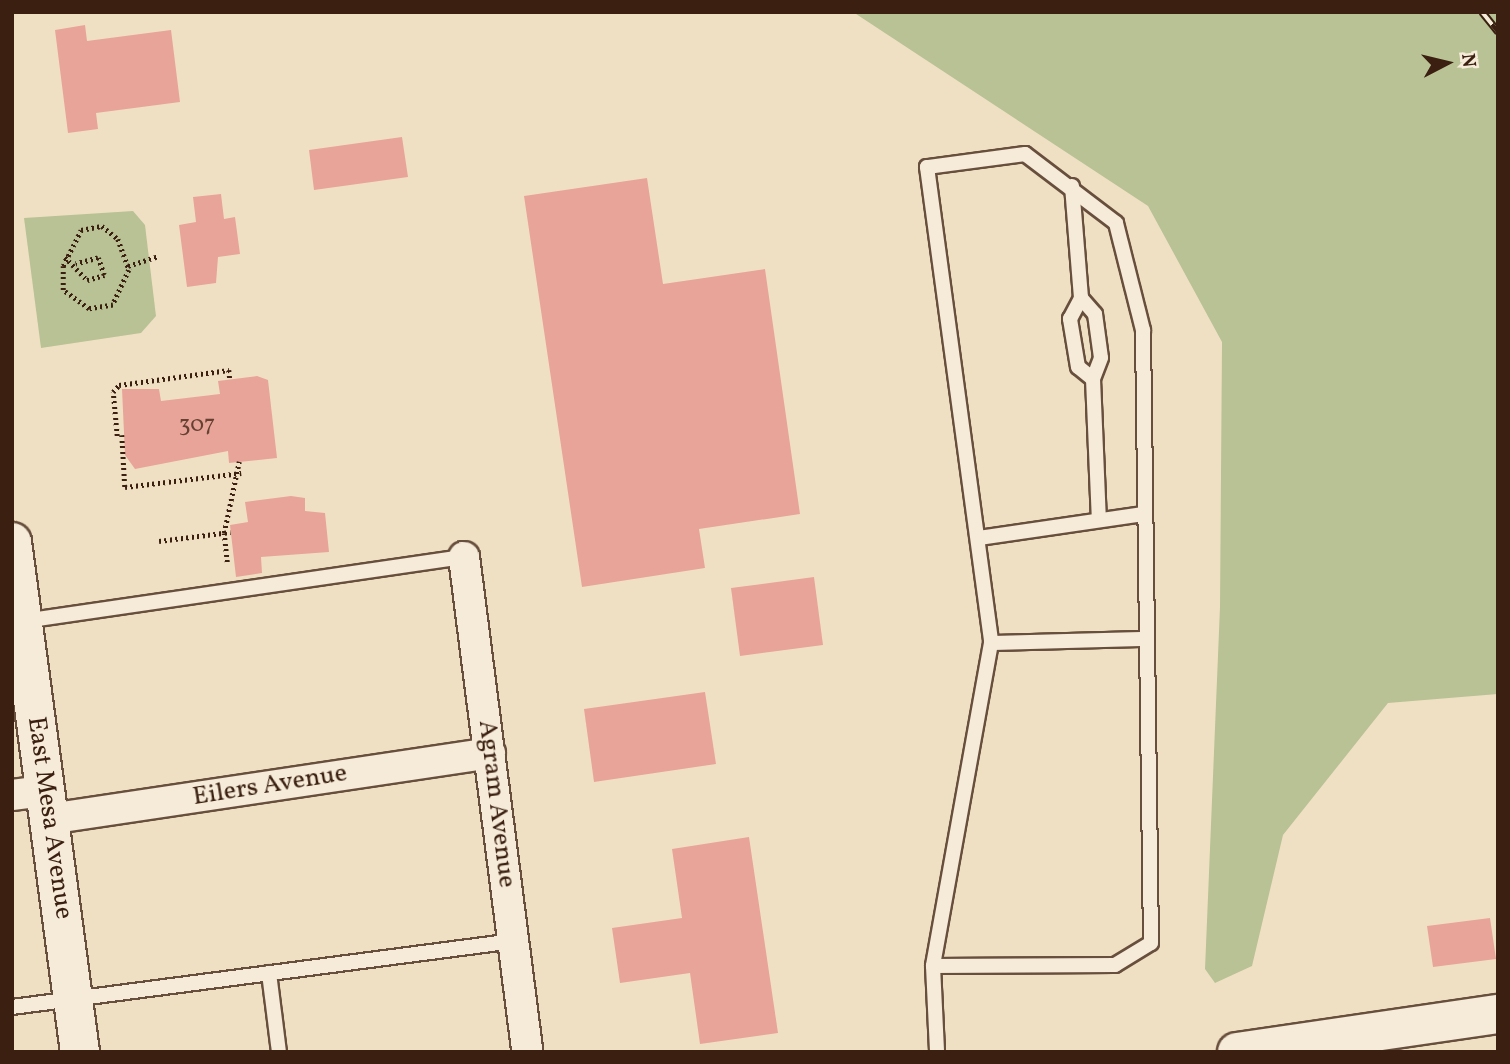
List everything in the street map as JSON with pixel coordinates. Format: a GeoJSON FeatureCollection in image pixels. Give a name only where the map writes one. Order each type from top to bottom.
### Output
{"type":"FeatureCollection","features":[{"type":"Feature","properties":{"kind":"street","name":"East Mesa Avenue"},"geometry":{"type":"LineString","coordinates":[[12,542],[23,621],[36,802],[73,999],[80,1052]]}},
{"type":"Feature","properties":{"kind":"street","name":"Agram Avenue"},"geometry":{"type":"LineString","coordinates":[[464,557],[527,1052]]}},
{"type":"Feature","properties":{"kind":"street","name":"Eilers Avenue"},"geometry":{"type":"LineString","coordinates":[[36,802],[490,753]]}},
{"type":"Feature","properties":{"kind":"street"},"geometry":{"type":"LineString","coordinates":[[1237,1052],[1498,1014]]}},
{"type":"Feature","properties":{"kind":"lane"},"geometry":{"type":"LineString","coordinates":[[933,967],[1115,965],[1151,943],[1143,639],[1143,330],[1116,223],[1072,186],[1025,155],[927,167],[991,643],[933,967],[937,1052]]}},
{"type":"Feature","properties":{"kind":"lane"},"geometry":{"type":"LineString","coordinates":[[1072,186],[1081,298],[1070,319],[1078,367],[1093,379]]}},
{"type":"Feature","properties":{"kind":"lane"},"geometry":{"type":"LineString","coordinates":[[1081,298],[1095,314],[1101,358],[1093,379],[1099,520]]}},
{"type":"Feature","properties":{"kind":"lane"},"geometry":{"type":"LineString","coordinates":[[979,538],[1143,514]]}},
{"type":"Feature","properties":{"kind":"lane"},"geometry":{"type":"LineString","coordinates":[[23,621],[464,557]]}},
{"type":"Feature","properties":{"kind":"lane"},"geometry":{"type":"LineString","coordinates":[[991,643],[1143,639]]}},
{"type":"Feature","properties":{"kind":"lane"},"geometry":{"type":"LineString","coordinates":[[12,1007],[514,941]]}},
{"type":"Feature","properties":{"kind":"lane"},"geometry":{"type":"LineString","coordinates":[[269,974],[279,1052]]}},
{"type":"Feature","properties":{"kind":"path"},"geometry":{"type":"LineString","coordinates":[[102,226],[118,239],[128,266],[113,305],[89,309],[63,290],[65,257],[81,230],[102,226]]}},
{"type":"Feature","properties":{"kind":"path"},"geometry":{"type":"LineString","coordinates":[[128,266],[158,256]]}},
{"type":"Feature","properties":{"kind":"path"},"geometry":{"type":"LineString","coordinates":[[65,257],[76,264],[87,280],[104,275],[98,258],[76,264]]}},
{"type":"Feature","properties":{"kind":"path"},"geometry":{"type":"LineString","coordinates":[[230,380],[229,370],[119,386],[113,392],[125,487],[241,473]]}},
{"type":"Feature","properties":{"kind":"path"},"geometry":{"type":"LineString","coordinates":[[227,562],[224,533],[241,473],[239,462]]}},
{"type":"Feature","properties":{"kind":"path"},"geometry":{"type":"LineString","coordinates":[[159,541],[230,532]]}},
{"type":"Feature","properties":{"kind":"green space"},"geometry":{"type":"Polygon","coordinates":[[[853,12],[1498,12],[1498,694],[1388,703],[1283,835],[1252,966],[1215,983],[1205,969],[1220,607],[1222,342],[1148,206],[853,12]]]}},
{"type":"Feature","properties":{"kind":"green space"},"geometry":{"type":"Polygon","coordinates":[[[133,211],[145,225],[156,316],[141,333],[41,348],[24,218],[133,211]]]}},
{"type":"Feature","properties":{"kind":"building"},"geometry":{"type":"Polygon","coordinates":[[[85,25],[87,41],[171,30],[180,102],[96,113],[98,129],[68,133],[55,30],[85,25]]]}},
{"type":"Feature","properties":{"kind":"building"},"geometry":{"type":"Polygon","coordinates":[[[402,137],[408,177],[314,190],[309,150],[402,137]]]}},
{"type":"Feature","properties":{"kind":"building"},"geometry":{"type":"Polygon","coordinates":[[[647,178],[663,284],[765,269],[800,514],[699,529],[705,568],[582,587],[524,196],[647,178]]]}},
{"type":"Feature","properties":{"kind":"building"},"geometry":{"type":"Polygon","coordinates":[[[221,194],[224,219],[235,217],[240,254],[218,257],[216,283],[187,287],[179,225],[196,222],[193,197],[221,194]]]}},
{"type":"Feature","properties":{"kind":"building"},"geometry":{"type":"Polygon","coordinates":[[[257,376],[268,380],[277,458],[229,463],[228,451],[135,469],[125,455],[122,389],[159,389],[161,401],[220,394],[218,381],[257,376]]]}},
{"type":"Feature","properties":{"kind":"building"},"geometry":{"type":"Polygon","coordinates":[[[291,496],[305,498],[305,511],[325,513],[329,552],[261,557],[262,573],[236,577],[230,525],[248,522],[245,502],[291,496]]]}},
{"type":"Feature","properties":{"kind":"building"},"geometry":{"type":"Polygon","coordinates":[[[814,577],[823,645],[740,656],[731,588],[814,577]]]}},
{"type":"Feature","properties":{"kind":"building"},"geometry":{"type":"Polygon","coordinates":[[[705,692],[716,764],[594,782],[584,709],[705,692]]]}},
{"type":"Feature","properties":{"kind":"building"},"geometry":{"type":"Polygon","coordinates":[[[749,837],[778,1033],[700,1044],[690,973],[620,983],[612,928],[682,918],[672,849],[749,837]]]}},
{"type":"Feature","properties":{"kind":"building"},"geometry":{"type":"Polygon","coordinates":[[[1490,918],[1496,959],[1433,967],[1427,926],[1490,918]]]}},
{"type":"Feature","properties":{"kind":"railway"},"geometry":{"type":"LineString","coordinates":[[1482,12],[1498,32]]}}]}
